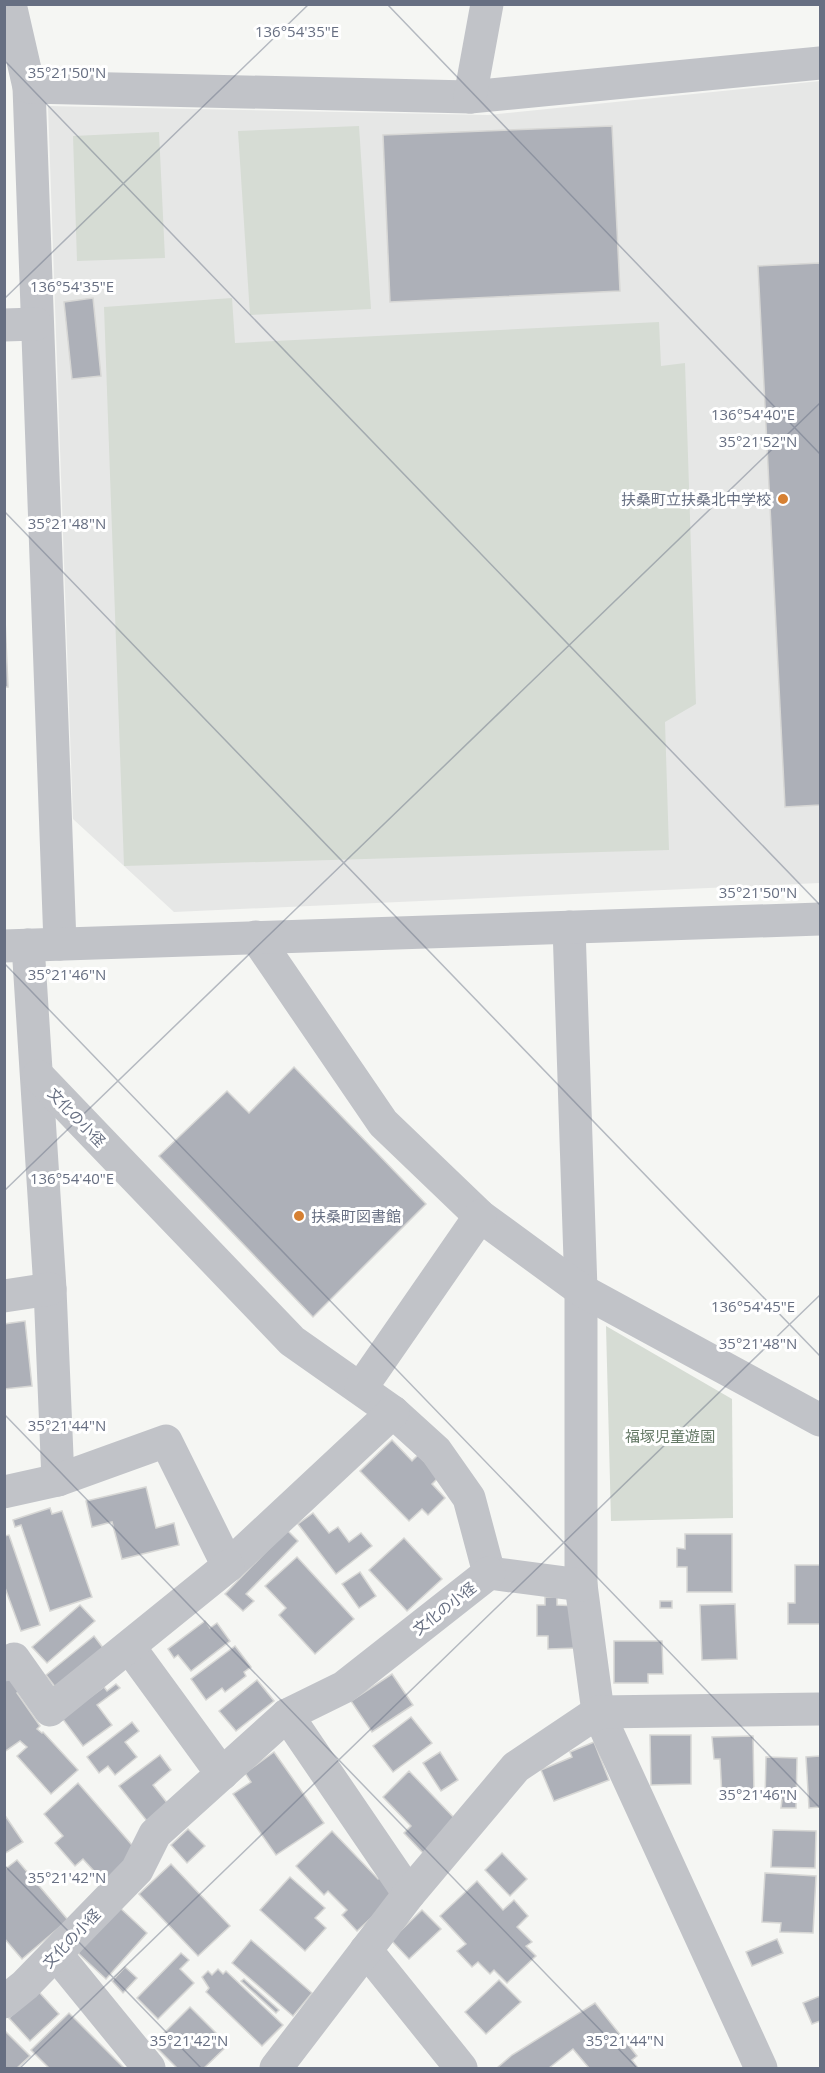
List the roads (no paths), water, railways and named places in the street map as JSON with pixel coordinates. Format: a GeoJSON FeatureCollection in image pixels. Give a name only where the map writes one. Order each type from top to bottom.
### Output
{"type":"FeatureCollection","features":[{"type":"Feature","properties":{"kind":"street"},"geometry":{"type":"LineString","coordinates":[[10,4],[29,87],[20,325],[31,945],[58,1480]]}},
{"type":"Feature","properties":{"kind":"street"},"geometry":{"type":"LineString","coordinates":[[470,97],[488,4]]}},
{"type":"Feature","properties":{"kind":"street"},"geometry":{"type":"LineString","coordinates":[[29,87],[470,97],[820,63]]}},
{"type":"Feature","properties":{"kind":"street"},"geometry":{"type":"LineString","coordinates":[[31,945],[820,919]]}},
{"type":"Feature","properties":{"kind":"street"},"geometry":{"type":"LineString","coordinates":[[569,927],[580,1290],[580,1585],[598,1712],[761,2068]]}},
{"type":"Feature","properties":{"kind":"street"},"geometry":{"type":"LineString","coordinates":[[256,937],[383,1123],[480,1216],[580,1290],[820,1420]]}},
{"type":"Feature","properties":{"kind":"street","name":"文化の小径"},"geometry":{"type":"LineString","coordinates":[[4,2002],[56,1954],[137,1870],[155,1834],[287,1715],[344,1688],[489,1573],[469,1498],[436,1451],[393,1412],[292,1341],[38,1076]]}},
{"type":"Feature","properties":{"kind":"street"},"geometry":{"type":"LineString","coordinates":[[361,1388],[480,1216]]}},
{"type":"Feature","properties":{"kind":"street"},"geometry":{"type":"LineString","coordinates":[[4,1296],[50,1288]]}},
{"type":"Feature","properties":{"kind":"street"},"geometry":{"type":"LineString","coordinates":[[4,1665],[14,1659],[50,1710],[130,1648],[228,1566],[393,1412]]}},
{"type":"Feature","properties":{"kind":"street"},"geometry":{"type":"LineString","coordinates":[[4,1492],[58,1480],[166,1441],[228,1566]]}},
{"type":"Feature","properties":{"kind":"street"},"geometry":{"type":"LineString","coordinates":[[489,1573],[580,1585]]}},
{"type":"Feature","properties":{"kind":"street"},"geometry":{"type":"LineString","coordinates":[[130,1648],[222,1774]]}},
{"type":"Feature","properties":{"kind":"street"},"geometry":{"type":"LineString","coordinates":[[276,2068],[409,1894],[516,1767],[598,1712],[820,1709]]}},
{"type":"Feature","properties":{"kind":"street"},"geometry":{"type":"LineString","coordinates":[[287,1715],[409,1894]]}},
{"type":"Feature","properties":{"kind":"street"},"geometry":{"type":"LineString","coordinates":[[366,1950],[461,2068]]}},
{"type":"Feature","properties":{"kind":"street"},"geometry":{"type":"LineString","coordinates":[[56,1954],[149,2068]]}},
{"type":"Feature","properties":{"kind":"place","name":"扶桑町立扶桑北中学校"},"geometry":{"type":"Point","coordinates":[783,499]}},
{"type":"Feature","properties":{"kind":"place","name":"扶桑町図書館"},"geometry":{"type":"Point","coordinates":[299,1216]}},
{"type":"Feature","properties":{"kind":"park label","name":"福塚児童遊園"},"geometry":{"type":"Point","coordinates":[670,1436]}}]}
